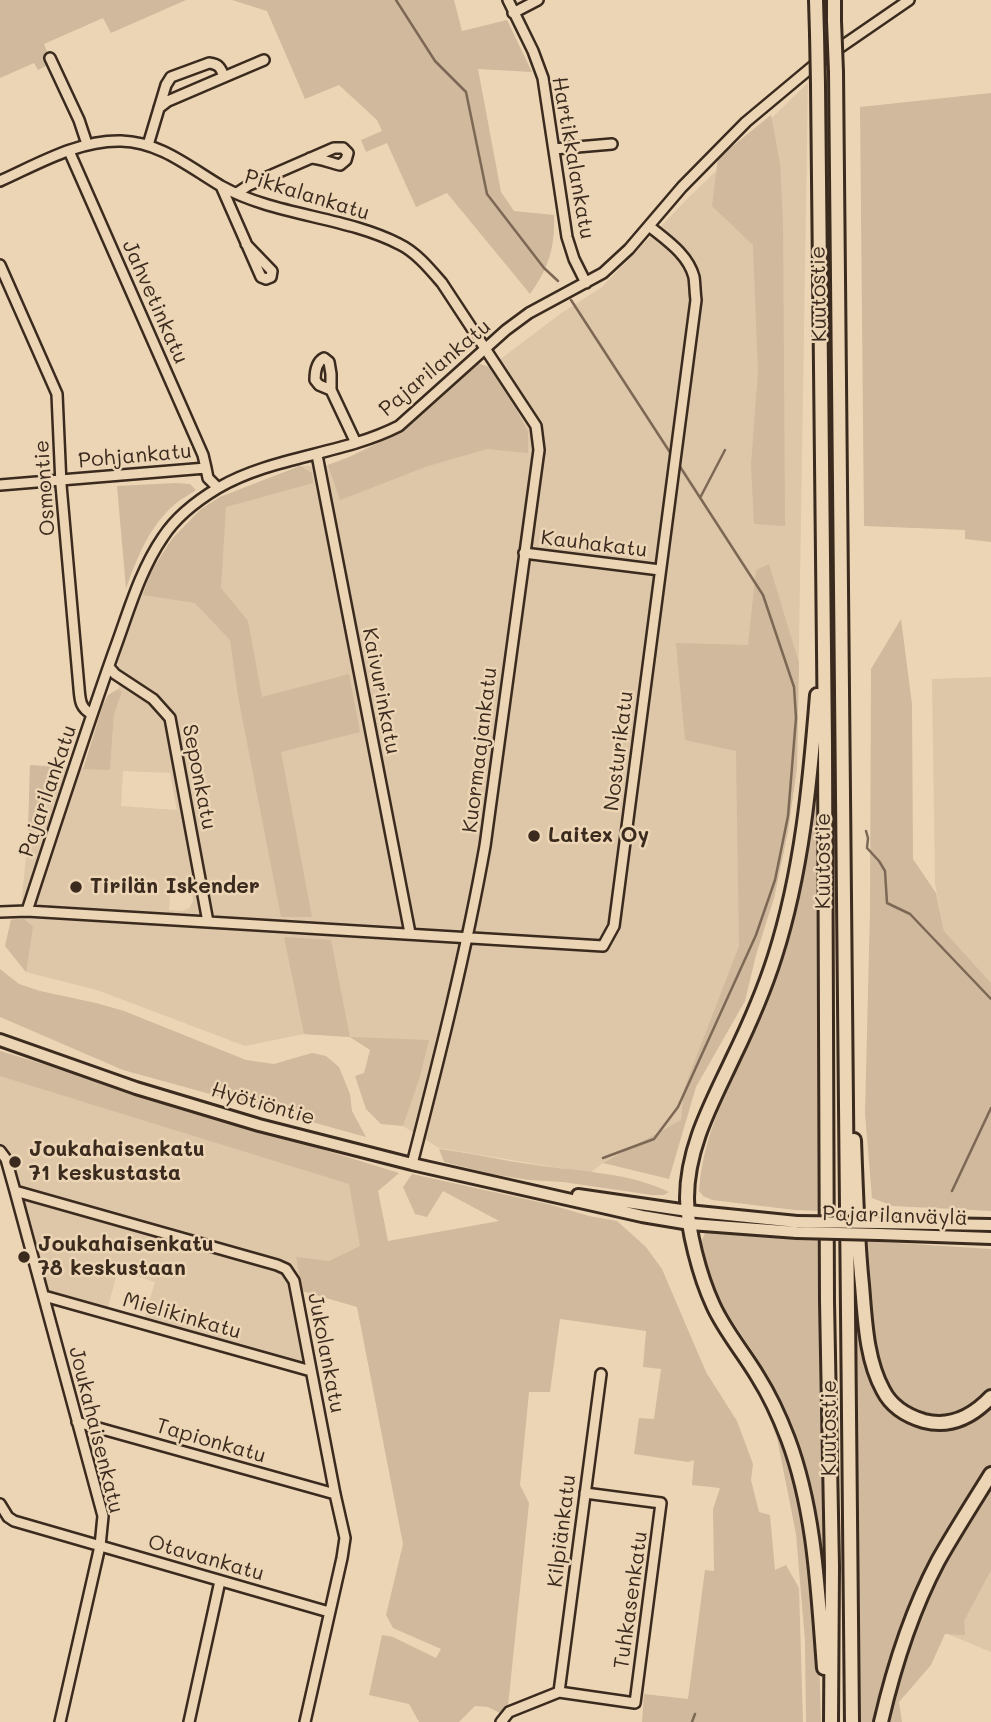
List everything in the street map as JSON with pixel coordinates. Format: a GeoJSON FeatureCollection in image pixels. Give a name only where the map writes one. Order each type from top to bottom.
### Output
{"type":"FeatureCollection","features":[{"type":"Feature","properties":{"kind":"highway","name":"Kuutostie"},"geometry":{"type":"LineString","coordinates":[[816,0],[825,745],[827,1301],[832,1567],[830,1722]]}},
{"type":"Feature","properties":{"kind":"highway","name":"Kuutostie"},"geometry":{"type":"LineString","coordinates":[[834,0],[852,1722]]}},
{"type":"Feature","properties":{"kind":"highway"},"geometry":{"type":"LineString","coordinates":[[821,488],[818,676],[800,857],[775,957],[752,1019],[696,1140],[687,1196],[697,1258],[714,1307],[773,1403],[797,1466],[813,1546],[830,1722]]}},
{"type":"Feature","properties":{"kind":"highway"},"geometry":{"type":"LineString","coordinates":[[843,857],[857,1226],[871,1358],[887,1397],[915,1418],[934,1423],[954,1422],[971,1415],[991,1397]]}},
{"type":"Feature","properties":{"kind":"highway"},"geometry":{"type":"LineString","coordinates":[[881,1722],[894,1668],[919,1602],[937,1563],[991,1474]]}},
{"type":"Feature","properties":{"kind":"main road","name":"Hyötiöntie"},"geometry":{"type":"LineString","coordinates":[[0,1040],[136,1087],[234,1117],[412,1164],[520,1188],[689,1217],[797,1227]]}},
{"type":"Feature","properties":{"kind":"main road","name":"Pajarilanväylä"},"geometry":{"type":"LineString","coordinates":[[879,1229],[991,1225]]}},
{"type":"Feature","properties":{"kind":"main road","name":"Pajarilanväylä"},"geometry":{"type":"LineString","coordinates":[[797,1227],[879,1229],[991,1238]]}},
{"type":"Feature","properties":{"kind":"street","name":"Hartikkalankatu"},"geometry":{"type":"LineString","coordinates":[[508,0],[543,78],[567,237],[586,283]]}},
{"type":"Feature","properties":{"kind":"street"},"geometry":{"type":"LineString","coordinates":[[513,13],[538,0]]}},
{"type":"Feature","properties":{"kind":"street","name":"Pajarilankatu"},"geometry":{"type":"LineString","coordinates":[[27,911],[108,667],[149,559],[164,534],[218,488],[264,468],[356,443],[399,426],[506,330],[529,313],[603,273],[617,261],[714,153],[773,98],[813,66],[909,0]]}},
{"type":"Feature","properties":{"kind":"street"},"geometry":{"type":"LineString","coordinates":[[50,58],[79,120],[87,144]]}},
{"type":"Feature","properties":{"kind":"street"},"geometry":{"type":"LineString","coordinates":[[159,108],[168,101],[264,61]]}},
{"type":"Feature","properties":{"kind":"street"},"geometry":{"type":"LineString","coordinates":[[148,145],[166,85],[171,77],[209,63],[219,66],[224,77]]}},
{"type":"Feature","properties":{"kind":"street","name":"Pikkalankatu"},"geometry":{"type":"LineString","coordinates":[[0,181],[87,144],[122,141],[148,145],[176,157],[221,186],[251,200],[382,235],[403,246],[427,265],[442,283],[486,349]]}},
{"type":"Feature","properties":{"kind":"street"},"geometry":{"type":"LineString","coordinates":[[554,149],[612,144]]}},
{"type":"Feature","properties":{"kind":"street","name":"Jahvetinkatu"},"geometry":{"type":"LineString","coordinates":[[69,151],[203,455],[206,468]]}},
{"type":"Feature","properties":{"kind":"street"},"geometry":{"type":"LineString","coordinates":[[236,193],[310,159]]}},
{"type":"Feature","properties":{"kind":"street"},"geometry":{"type":"LineString","coordinates":[[221,186],[246,244]]}},
{"type":"Feature","properties":{"kind":"street","name":"Nosturikatu"},"geometry":{"type":"LineString","coordinates":[[0,912],[27,911],[603,946],[614,926],[696,300],[694,275],[687,262],[678,250],[649,226]]}},
{"type":"Feature","properties":{"kind":"street","name":"Osmontie"},"geometry":{"type":"LineString","coordinates":[[0,265],[57,394],[60,480],[81,705],[92,714]]}},
{"type":"Feature","properties":{"kind":"street","name":"Kuormaajankatu"},"geometry":{"type":"LineString","coordinates":[[412,1164],[443,1046],[485,846],[539,450],[536,426],[486,349]]}},
{"type":"Feature","properties":{"kind":"street"},"geometry":{"type":"LineString","coordinates":[[331,390],[356,443]]}},
{"type":"Feature","properties":{"kind":"street","name":"Kaivurinkatu"},"geometry":{"type":"LineString","coordinates":[[317,455],[410,933]]}},
{"type":"Feature","properties":{"kind":"street","name":"Pohjankatu"},"geometry":{"type":"LineString","coordinates":[[0,485],[206,468],[208,478],[218,488]]}},
{"type":"Feature","properties":{"kind":"street","name":"Kauhakatu"},"geometry":{"type":"LineString","coordinates":[[524,553],[660,570]]}},
{"type":"Feature","properties":{"kind":"street","name":"Seponkatu"},"geometry":{"type":"LineString","coordinates":[[108,667],[153,699],[170,718],[208,922]]}},
{"type":"Feature","properties":{"kind":"street","name":"Joukahaisenkatu"},"geometry":{"type":"LineString","coordinates":[[0,1151],[6,1159],[103,1516],[100,1546],[60,1722]]}},
{"type":"Feature","properties":{"kind":"street","name":"Jukolankatu"},"geometry":{"type":"LineString","coordinates":[[15,1191],[264,1261],[286,1269],[294,1281],[345,1538],[305,1722]]}},
{"type":"Feature","properties":{"kind":"street","name":"Mielikinkatu"},"geometry":{"type":"LineString","coordinates":[[44,1296],[311,1371]]}},
{"type":"Feature","properties":{"kind":"street","name":"Kilpiänkatu"},"geometry":{"type":"LineString","coordinates":[[559,1692],[601,1374]]}},
{"type":"Feature","properties":{"kind":"street","name":"Tapionkatu"},"geometry":{"type":"LineString","coordinates":[[77,1422],[335,1494]]}},
{"type":"Feature","properties":{"kind":"street","name":"Tuhkasenkatu"},"geometry":{"type":"LineString","coordinates":[[559,1692],[635,1703],[661,1503],[585,1493]]}},
{"type":"Feature","properties":{"kind":"street","name":"Otavankatu"},"geometry":{"type":"LineString","coordinates":[[1,1506],[14,1521],[329,1612]]}},
{"type":"Feature","properties":{"kind":"street"},"geometry":{"type":"LineString","coordinates":[[189,1722],[220,1581]]}},
{"type":"Feature","properties":{"kind":"street"},"geometry":{"type":"LineString","coordinates":[[502,1720],[509,1712],[559,1692]]}},
{"type":"Feature","properties":{"kind":"shaded area"},"geometry":{"type":"Polygon","coordinates":[[[0,0],[186,0],[111,33],[103,18],[44,44],[52,63],[38,70],[34,63],[0,78],[0,0]]]}},
{"type":"Feature","properties":{"kind":"shaded area"},"geometry":{"type":"Polygon","coordinates":[[[232,0],[454,0],[462,31],[507,20],[532,72],[478,69],[501,192],[514,211],[554,215],[549,257],[530,294],[447,193],[416,207],[387,143],[366,152],[361,140],[382,131],[377,120],[339,85],[305,99],[267,11],[232,0]]]}},
{"type":"Feature","properties":{"kind":"shaded area"},"geometry":{"type":"Polygon","coordinates":[[[808,83],[797,767],[788,831],[774,898],[684,1089],[681,1120],[590,1173],[439,1148],[403,1126],[419,1080],[350,1037],[304,1034],[245,1046],[97,990],[26,972],[5,946],[11,920],[21,908],[28,834],[30,765],[110,769],[114,715],[122,693],[118,689],[124,673],[118,668],[118,660],[152,570],[172,539],[200,510],[220,497],[300,466],[328,465],[349,457],[421,416],[477,363],[490,367],[560,314],[602,287],[690,196],[808,83]],[[123,771],[121,806],[177,810],[170,773],[123,771]],[[171,882],[169,910],[183,911],[189,908],[193,901],[191,883],[171,882]]]}},
{"type":"Feature","properties":{"kind":"shaded area"},"geometry":{"type":"Polygon","coordinates":[[[991,93],[991,542],[965,539],[965,530],[864,526],[860,107],[991,93]]]}},
{"type":"Feature","properties":{"kind":"shaded area"},"geometry":{"type":"Polygon","coordinates":[[[771,115],[780,164],[783,224],[785,526],[754,524],[751,464],[758,372],[753,245],[712,206],[718,158],[771,115]]]}},
{"type":"Feature","properties":{"kind":"shaded area"},"geometry":{"type":"Polygon","coordinates":[[[477,363],[489,367],[501,380],[528,432],[528,453],[487,449],[428,466],[340,500],[328,465],[376,444],[410,424],[477,363]]]}},
{"type":"Feature","properties":{"kind":"shaded area"},"geometry":{"type":"Polygon","coordinates":[[[300,466],[312,473],[313,483],[226,507],[221,588],[248,621],[262,697],[349,674],[360,732],[281,752],[312,917],[281,917],[238,696],[230,640],[195,603],[143,595],[152,570],[172,539],[200,510],[220,497],[300,466]]]}},
{"type":"Feature","properties":{"kind":"shaded area"},"geometry":{"type":"Polygon","coordinates":[[[190,484],[196,490],[164,514],[150,534],[126,589],[117,486],[190,484]]]}},
{"type":"Feature","properties":{"kind":"shaded area"},"geometry":{"type":"Polygon","coordinates":[[[769,564],[799,663],[797,767],[788,831],[774,898],[745,1001],[696,1087],[669,1179],[603,1163],[681,1120],[684,1089],[739,946],[736,751],[685,740],[676,643],[748,645],[756,570],[769,564]]]}},
{"type":"Feature","properties":{"kind":"shaded area"},"geometry":{"type":"Polygon","coordinates":[[[901,619],[912,704],[913,859],[936,893],[944,931],[991,983],[991,1211],[893,1206],[872,1198],[865,1114],[870,910],[871,669],[901,619]]]}},
{"type":"Feature","properties":{"kind":"shaded area"},"geometry":{"type":"Polygon","coordinates":[[[991,677],[991,983],[944,931],[935,884],[932,679],[991,677]]]}},
{"type":"Feature","properties":{"kind":"shaded area"},"geometry":{"type":"Polygon","coordinates":[[[118,689],[122,692],[114,715],[110,770],[83,769],[103,705],[108,695],[118,689]]]}},
{"type":"Feature","properties":{"kind":"shaded area"},"geometry":{"type":"Polygon","coordinates":[[[30,765],[65,768],[47,783],[32,835],[28,834],[30,765]]]}},
{"type":"Feature","properties":{"kind":"shaded area"},"geometry":{"type":"Polygon","coordinates":[[[817,784],[819,1211],[712,1200],[699,1191],[708,1142],[724,1098],[766,1007],[785,949],[802,879],[817,784]]]}},
{"type":"Feature","properties":{"kind":"shaded area"},"geometry":{"type":"Polygon","coordinates":[[[24,919],[33,927],[26,972],[5,946],[11,920],[24,919]]]}},
{"type":"Feature","properties":{"kind":"shaded area"},"geometry":{"type":"Polygon","coordinates":[[[284,937],[331,940],[350,1037],[304,1034],[284,937]]]}},
{"type":"Feature","properties":{"kind":"shaded area"},"geometry":{"type":"Polygon","coordinates":[[[0,969],[19,984],[124,1011],[246,1060],[274,1064],[312,1053],[326,1056],[339,1067],[350,1094],[352,1111],[366,1137],[123,1070],[0,1017],[0,969]]]}},
{"type":"Feature","properties":{"kind":"shaded area"},"geometry":{"type":"Polygon","coordinates":[[[350,1037],[429,1040],[403,1126],[381,1124],[366,1109],[355,1076],[364,1073],[370,1050],[350,1037]]]}},
{"type":"Feature","properties":{"kind":"shaded area"},"geometry":{"type":"Polygon","coordinates":[[[0,1051],[399,1173],[378,1191],[387,1241],[361,1246],[329,1261],[296,1258],[320,1380],[141,1329],[155,1282],[118,1270],[108,1307],[37,1287],[0,1159],[0,1051]]]}},
{"type":"Feature","properties":{"kind":"shaded area"},"geometry":{"type":"Polygon","coordinates":[[[0,1051],[399,1173],[378,1191],[388,1241],[499,1221],[443,1191],[427,1217],[415,1214],[403,1187],[412,1174],[617,1221],[646,1247],[662,1269],[706,1372],[737,1421],[753,1464],[751,1480],[759,1512],[770,1515],[775,1570],[786,1565],[799,1588],[803,1722],[642,1722],[644,1694],[688,1699],[705,1570],[714,1571],[713,1509],[720,1488],[692,1485],[694,1460],[688,1462],[634,1454],[639,1418],[654,1419],[661,1369],[643,1367],[646,1331],[560,1319],[550,1392],[529,1392],[520,1485],[529,1503],[508,1706],[500,1713],[488,1707],[475,1706],[459,1722],[419,1722],[409,1704],[369,1695],[382,1635],[393,1637],[436,1658],[441,1649],[393,1628],[386,1615],[403,1544],[357,1307],[302,1291],[296,1257],[329,1261],[360,1246],[349,1184],[0,1076],[0,1051]]]}},
{"type":"Feature","properties":{"kind":"shaded area"},"geometry":{"type":"Polygon","coordinates":[[[439,1149],[621,1177],[669,1192],[652,1195],[492,1174],[444,1162],[439,1149]]]}},
{"type":"Feature","properties":{"kind":"shaded area"},"geometry":{"type":"Polygon","coordinates":[[[707,1229],[723,1233],[776,1237],[819,1237],[825,1512],[823,1592],[813,1504],[800,1454],[786,1414],[755,1355],[716,1297],[702,1250],[702,1240],[707,1229]]]}},
{"type":"Feature","properties":{"kind":"shaded area"},"geometry":{"type":"Polygon","coordinates":[[[864,1241],[991,1249],[991,1388],[968,1410],[946,1417],[928,1416],[905,1405],[888,1386],[877,1355],[864,1241]]]}},
{"type":"Feature","properties":{"kind":"shaded area"},"geometry":{"type":"Polygon","coordinates":[[[856,1280],[870,1375],[883,1402],[897,1414],[949,1428],[967,1423],[991,1406],[991,1465],[943,1541],[911,1605],[897,1642],[875,1722],[860,1722],[856,1280]]]}},
{"type":"Feature","properties":{"kind":"shaded area"},"geometry":{"type":"Polygon","coordinates":[[[757,1384],[778,1428],[794,1475],[805,1533],[819,1652],[821,1722],[806,1722],[805,1641],[796,1534],[777,1438],[757,1384]]]}},
{"type":"Feature","properties":{"kind":"shaded area"},"geometry":{"type":"Polygon","coordinates":[[[991,1488],[991,1570],[964,1621],[965,1635],[945,1634],[931,1665],[899,1702],[902,1722],[887,1722],[916,1625],[939,1572],[991,1488]]]}},
{"type":"Feature","properties":{"kind":"shaded area"},"geometry":{"type":"Polygon","coordinates":[[[991,1546],[991,1652],[945,1633],[991,1546]]]}},
{"type":"Feature","properties":{"kind":"waterway"},"geometry":{"type":"LineString","coordinates":[[396,0],[435,61],[466,92],[487,194],[544,268],[558,281]]}},
{"type":"Feature","properties":{"kind":"waterway"},"geometry":{"type":"LineString","coordinates":[[571,300],[673,457]]}},
{"type":"Feature","properties":{"kind":"waterway"},"geometry":{"type":"LineString","coordinates":[[700,498],[725,450]]}},
{"type":"Feature","properties":{"kind":"waterway"},"geometry":{"type":"LineString","coordinates":[[603,1158],[654,1139],[678,1107],[756,935],[775,880],[788,816],[796,718],[794,687],[763,595],[677,462]]}},
{"type":"Feature","properties":{"kind":"waterway"},"geometry":{"type":"LineString","coordinates":[[866,831],[867,848],[885,871],[887,903],[910,914],[991,999]]}},
{"type":"Feature","properties":{"kind":"waterway"},"geometry":{"type":"LineString","coordinates":[[952,1191],[991,1108]]}},
{"type":"Feature","properties":{"kind":"waterway"},"geometry":{"type":"LineString","coordinates":[[692,1722],[695,1714]]}},
{"type":"Feature","properties":{"kind":"place","name":"Laitex Oy"},"geometry":{"type":"Point","coordinates":[534,836]}},
{"type":"Feature","properties":{"kind":"place","name":"Tirilän Iskender"},"geometry":{"type":"Point","coordinates":[76,887]}},
{"type":"Feature","properties":{"kind":"place","name":"Joukahaisenkatu 71 keskustasta"},"geometry":{"type":"Point","coordinates":[15,1162]}},
{"type":"Feature","properties":{"kind":"place","name":"Joukahaisenkatu 78 keskustaan"},"geometry":{"type":"Point","coordinates":[24,1257]}}]}
